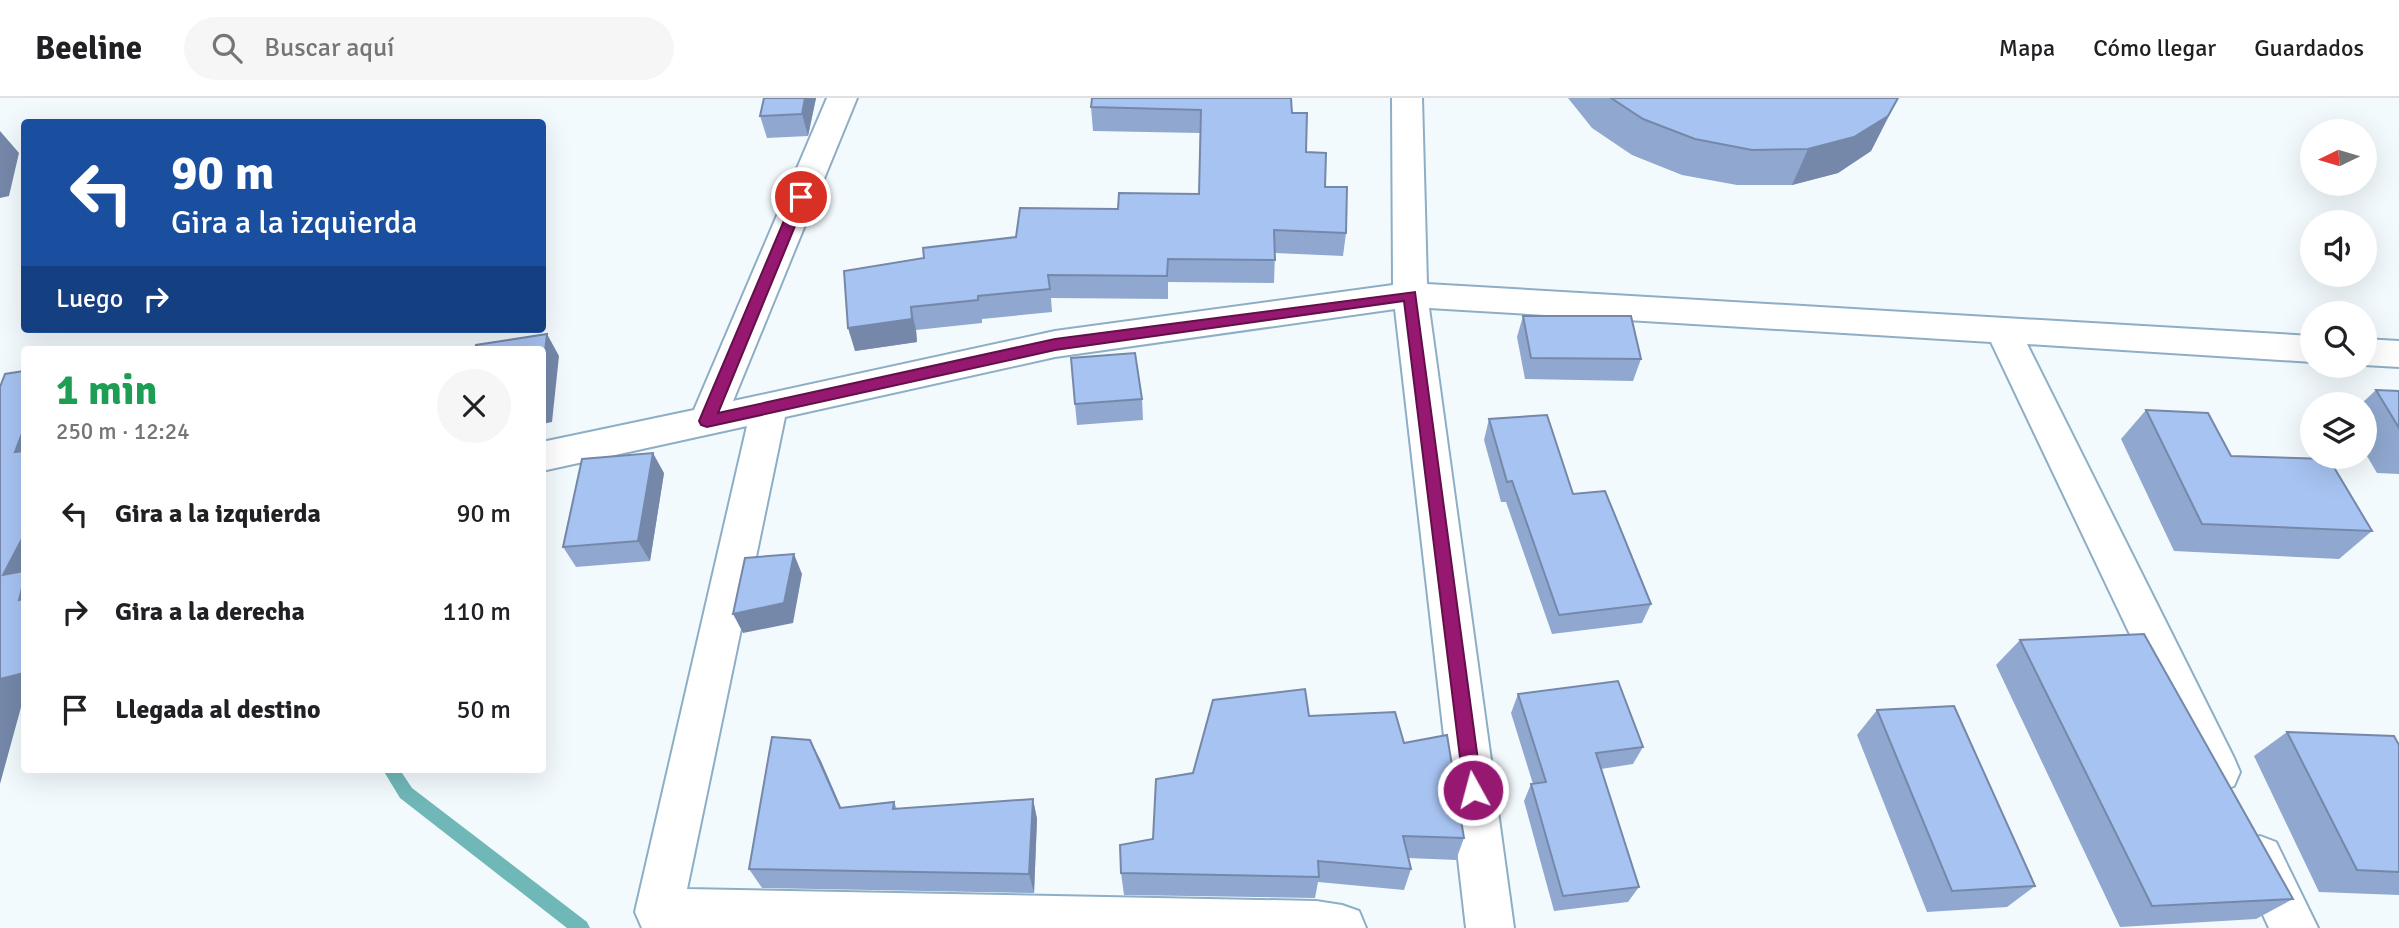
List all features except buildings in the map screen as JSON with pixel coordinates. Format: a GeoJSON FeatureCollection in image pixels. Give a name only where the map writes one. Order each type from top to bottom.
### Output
{"type":"FeatureCollection","features":[{"type":"Feature","properties":{"kind":"street"},"geometry":{"type":"LineString","coordinates":[[707,421],[842,98]]}},
{"type":"Feature","properties":{"kind":"street"},"geometry":{"type":"LineString","coordinates":[[1407,98],[1410,295],[1490,928]]}},
{"type":"Feature","properties":{"kind":"street"},"geometry":{"type":"LineString","coordinates":[[546,456],[1055,344],[1410,295],[2300,348]]}},
{"type":"Feature","properties":{"kind":"street"},"geometry":{"type":"LineString","coordinates":[[2003,331],[2294,928]]}},
{"type":"Feature","properties":{"kind":"street"},"geometry":{"type":"LineString","coordinates":[[2377,353],[2399,354]]}},
{"type":"Feature","properties":{"kind":"street"},"geometry":{"type":"LineString","coordinates":[[769,407],[659,912],[1316,924],[1342,928]]}},
{"type":"Feature","properties":{"kind":"waterway"},"geometry":{"type":"LineString","coordinates":[[393,773],[406,793],[581,928]]}},
{"type":"Feature","properties":{"kind":"route"},"geometry":{"type":"LineString","coordinates":[[801,197],[707,421],[1055,344],[1410,295],[1473,790]]}}]}
